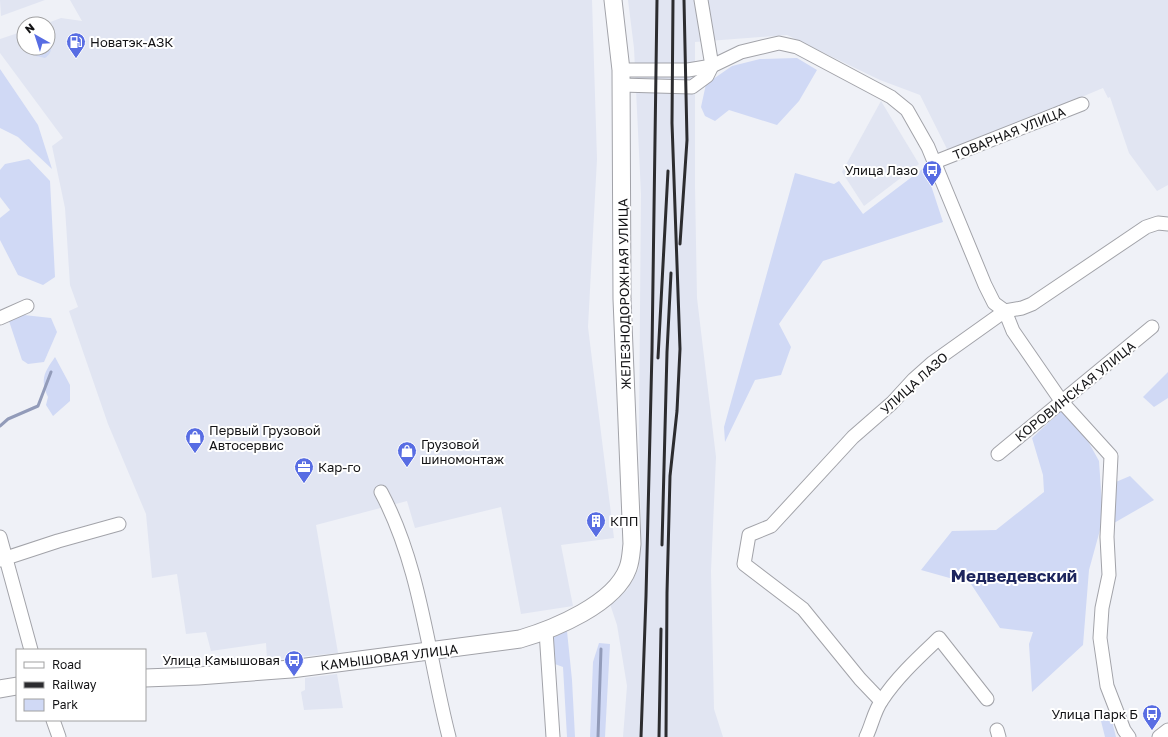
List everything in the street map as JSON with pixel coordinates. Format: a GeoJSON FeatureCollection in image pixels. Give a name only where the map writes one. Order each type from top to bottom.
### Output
{"type":"FeatureCollection","features":[{"type":"Feature","properties":{"kind":"main road","name":"ЖЕЛЕЗНОДОРОЖНАЯ УЛИЦА"},"geometry":{"type":"LineString","coordinates":[[613,0],[621,78],[622,299],[632,544],[628,568],[618,585]]}},
{"type":"Feature","properties":{"kind":"main road","name":"КАМЫШОВАЯ УЛИЦА"},"geometry":{"type":"LineString","coordinates":[[146,678],[198,676],[291,669],[431,652],[520,639],[546,631],[592,606],[618,585]]}},
{"type":"Feature","properties":{"kind":"main road"},"geometry":{"type":"LineString","coordinates":[[0,689],[16,686]]}},
{"type":"Feature","properties":{"kind":"street"},"geometry":{"type":"LineString","coordinates":[[621,78],[692,87],[707,76],[712,66],[701,0]]}},
{"type":"Feature","properties":{"kind":"street"},"geometry":{"type":"LineString","coordinates":[[712,66],[741,52],[779,43],[797,47],[864,82],[897,102],[907,110],[935,162],[994,303],[1005,311],[1013,331],[1062,402],[1111,456],[1107,537],[1109,575],[1102,608],[1100,638],[1107,686],[1124,730],[1129,737]]}},
{"type":"Feature","properties":{"kind":"street","name":"ТОВАРНАЯ УЛИЦА"},"geometry":{"type":"LineString","coordinates":[[935,162],[1082,104]]}},
{"type":"Feature","properties":{"kind":"street","name":"УЛИЦА ЛАЗО"},"geometry":{"type":"LineString","coordinates":[[881,701],[860,679],[803,609],[744,564],[749,535],[771,526],[853,437],[892,403],[914,379],[932,363],[1005,311],[1022,308],[1032,304],[1146,227],[1158,223],[1168,223]]}},
{"type":"Feature","properties":{"kind":"street"},"geometry":{"type":"LineString","coordinates":[[0,318],[27,306]]}},
{"type":"Feature","properties":{"kind":"street","name":"КОРОВИНСКАЯ УЛИЦА"},"geometry":{"type":"LineString","coordinates":[[998,454],[1152,327]]}},
{"type":"Feature","properties":{"kind":"street"},"geometry":{"type":"LineString","coordinates":[[381,492],[394,517],[406,554],[431,652],[438,695],[449,737]]}},
{"type":"Feature","properties":{"kind":"street"},"geometry":{"type":"LineString","coordinates":[[3,559],[58,541],[119,524]]}},
{"type":"Feature","properties":{"kind":"street"},"geometry":{"type":"LineString","coordinates":[[0,537],[3,559],[10,577],[31,649]]}},
{"type":"Feature","properties":{"kind":"street"},"geometry":{"type":"LineString","coordinates":[[546,631],[553,737]]}},
{"type":"Feature","properties":{"kind":"street"},"geometry":{"type":"LineString","coordinates":[[866,737],[872,726],[881,701],[915,660],[939,638],[987,699]]}},
{"type":"Feature","properties":{"kind":"street"},"geometry":{"type":"LineString","coordinates":[[53,721],[59,737]]}},
{"type":"Feature","properties":{"kind":"street"},"geometry":{"type":"LineString","coordinates":[[1159,737],[1168,730]]}},
{"type":"Feature","properties":{"kind":"shaded area"},"geometry":{"type":"Polygon","coordinates":[[[0,0],[45,0],[1,16],[0,0]]]}},
{"type":"Feature","properties":{"kind":"shaded area"},"geometry":{"type":"Polygon","coordinates":[[[70,0],[592,0],[597,159],[588,327],[614,538],[561,545],[573,606],[521,614],[501,507],[415,528],[407,501],[316,525],[338,653],[267,660],[266,643],[211,651],[206,632],[186,634],[177,574],[152,578],[146,514],[108,424],[69,311],[78,307],[70,285],[65,208],[52,146],[63,138],[0,53],[0,39],[16,34],[16,56],[56,56],[56,20],[61,18],[82,21],[70,0]]]}},
{"type":"Feature","properties":{"kind":"shaded area"},"geometry":{"type":"Polygon","coordinates":[[[628,0],[1168,0],[1168,185],[1157,191],[1129,153],[1110,97],[1108,98],[1103,88],[949,153],[920,95],[880,80],[787,35],[695,42],[697,298],[716,457],[711,571],[714,709],[723,737],[623,737],[627,686],[617,625],[610,604],[627,590],[639,568],[641,541],[639,425],[641,194],[634,48],[628,0]]]}},
{"type":"Feature","properties":{"kind":"shaded area"},"geometry":{"type":"Polygon","coordinates":[[[881,101],[919,164],[864,206],[842,172],[881,101]]]}},
{"type":"Feature","properties":{"kind":"shaded area"},"geometry":{"type":"Polygon","coordinates":[[[337,674],[343,708],[304,710],[301,692],[305,690],[305,678],[337,674]]]}},
{"type":"Feature","properties":{"kind":"green space"},"geometry":{"type":"Polygon","coordinates":[[[36,56],[47,56],[45,58],[36,56]]]}},
{"type":"Feature","properties":{"kind":"green space"},"geometry":{"type":"Polygon","coordinates":[[[797,58],[817,70],[799,101],[777,125],[729,110],[715,121],[705,116],[701,107],[706,84],[732,66],[760,59],[797,58]]]}},
{"type":"Feature","properties":{"kind":"green space"},"geometry":{"type":"Polygon","coordinates":[[[0,69],[38,125],[52,169],[18,137],[0,128],[0,69]]]}},
{"type":"Feature","properties":{"kind":"green space"},"geometry":{"type":"Polygon","coordinates":[[[29,159],[50,181],[55,277],[43,285],[18,275],[0,240],[0,218],[10,210],[0,197],[0,170],[5,164],[29,159]]]}},
{"type":"Feature","properties":{"kind":"green space"},"geometry":{"type":"Polygon","coordinates":[[[925,167],[943,222],[823,261],[779,324],[791,347],[781,375],[755,380],[725,442],[724,427],[795,173],[834,184],[839,181],[863,214],[925,167]]]}},
{"type":"Feature","properties":{"kind":"green space"},"geometry":{"type":"Polygon","coordinates":[[[24,315],[51,318],[57,332],[44,362],[28,364],[22,360],[9,321],[24,315]]]}},
{"type":"Feature","properties":{"kind":"green space"},"geometry":{"type":"Polygon","coordinates":[[[55,357],[70,385],[70,401],[53,416],[46,405],[48,397],[44,385],[44,376],[55,357]]]}},
{"type":"Feature","properties":{"kind":"green space"},"geometry":{"type":"Polygon","coordinates":[[[1168,372],[1168,398],[1154,407],[1143,397],[1168,372]]]}},
{"type":"Feature","properties":{"kind":"green space"},"geometry":{"type":"Polygon","coordinates":[[[1062,410],[1083,432],[1099,461],[1103,519],[1089,570],[1083,645],[1032,692],[1029,644],[1033,632],[1000,628],[971,584],[921,570],[952,531],[996,530],[1044,492],[1043,475],[1032,438],[1062,410]]]}},
{"type":"Feature","properties":{"kind":"green space"},"geometry":{"type":"Polygon","coordinates":[[[1130,476],[1154,500],[1114,523],[1111,484],[1130,476]]]}},
{"type":"Feature","properties":{"kind":"green space"},"geometry":{"type":"Polygon","coordinates":[[[567,631],[572,680],[575,737],[567,737],[563,667],[552,663],[552,638],[567,631]]]}},
{"type":"Feature","properties":{"kind":"green space"},"geometry":{"type":"Polygon","coordinates":[[[599,643],[610,644],[605,737],[590,737],[593,662],[599,643]]]}},
{"type":"Feature","properties":{"kind":"green space"},"geometry":{"type":"Polygon","coordinates":[[[1111,717],[1116,737],[1105,737],[1101,721],[1111,717]]]}},
{"type":"Feature","properties":{"kind":"waterway"},"geometry":{"type":"LineString","coordinates":[[0,426],[8,419],[38,406],[51,372]]}},
{"type":"Feature","properties":{"kind":"waterway"},"geometry":{"type":"LineString","coordinates":[[598,737],[601,649]]}},
{"type":"Feature","properties":{"kind":"railway"},"geometry":{"type":"LineString","coordinates":[[641,737],[652,351],[657,0]]}},
{"type":"Feature","properties":{"kind":"railway"},"geometry":{"type":"LineString","coordinates":[[666,737],[667,593],[670,476],[677,411],[680,349],[672,123],[673,0]]}},
{"type":"Feature","properties":{"kind":"railway"},"geometry":{"type":"LineString","coordinates":[[680,244],[687,140],[684,0]]}},
{"type":"Feature","properties":{"kind":"railway"},"geometry":{"type":"LineString","coordinates":[[658,358],[668,171]]}},
{"type":"Feature","properties":{"kind":"railway"},"geometry":{"type":"LineString","coordinates":[[662,545],[667,352],[671,273]]}},
{"type":"Feature","properties":{"kind":"railway"},"geometry":{"type":"LineString","coordinates":[[659,737],[661,629]]}},
{"type":"Feature","properties":{"kind":"place","name":"Новатэк-АЗК"},"geometry":{"type":"Point","coordinates":[76,59]}},
{"type":"Feature","properties":{"kind":"place","name":"Улица Лазо"},"geometry":{"type":"Point","coordinates":[932,187]}},
{"type":"Feature","properties":{"kind":"place","name":"Первый Грузовой Автосервис"},"geometry":{"type":"Point","coordinates":[195,454]}},
{"type":"Feature","properties":{"kind":"place","name":"Грузовой шиномонтаж"},"geometry":{"type":"Point","coordinates":[407,468]}},
{"type":"Feature","properties":{"kind":"place","name":"Кар-го"},"geometry":{"type":"Point","coordinates":[304,484]}},
{"type":"Feature","properties":{"kind":"place","name":"КПП"},"geometry":{"type":"Point","coordinates":[596,538]}},
{"type":"Feature","properties":{"kind":"place","name":"Улица Камышовая"},"geometry":{"type":"Point","coordinates":[294,677]}},
{"type":"Feature","properties":{"kind":"place","name":"Улица Парк Б"},"geometry":{"type":"Point","coordinates":[1152,731]}},
{"type":"Feature","properties":{"kind":"district","name":"Медведевский"},"geometry":{"type":"Point","coordinates":[1014,575]}}]}
